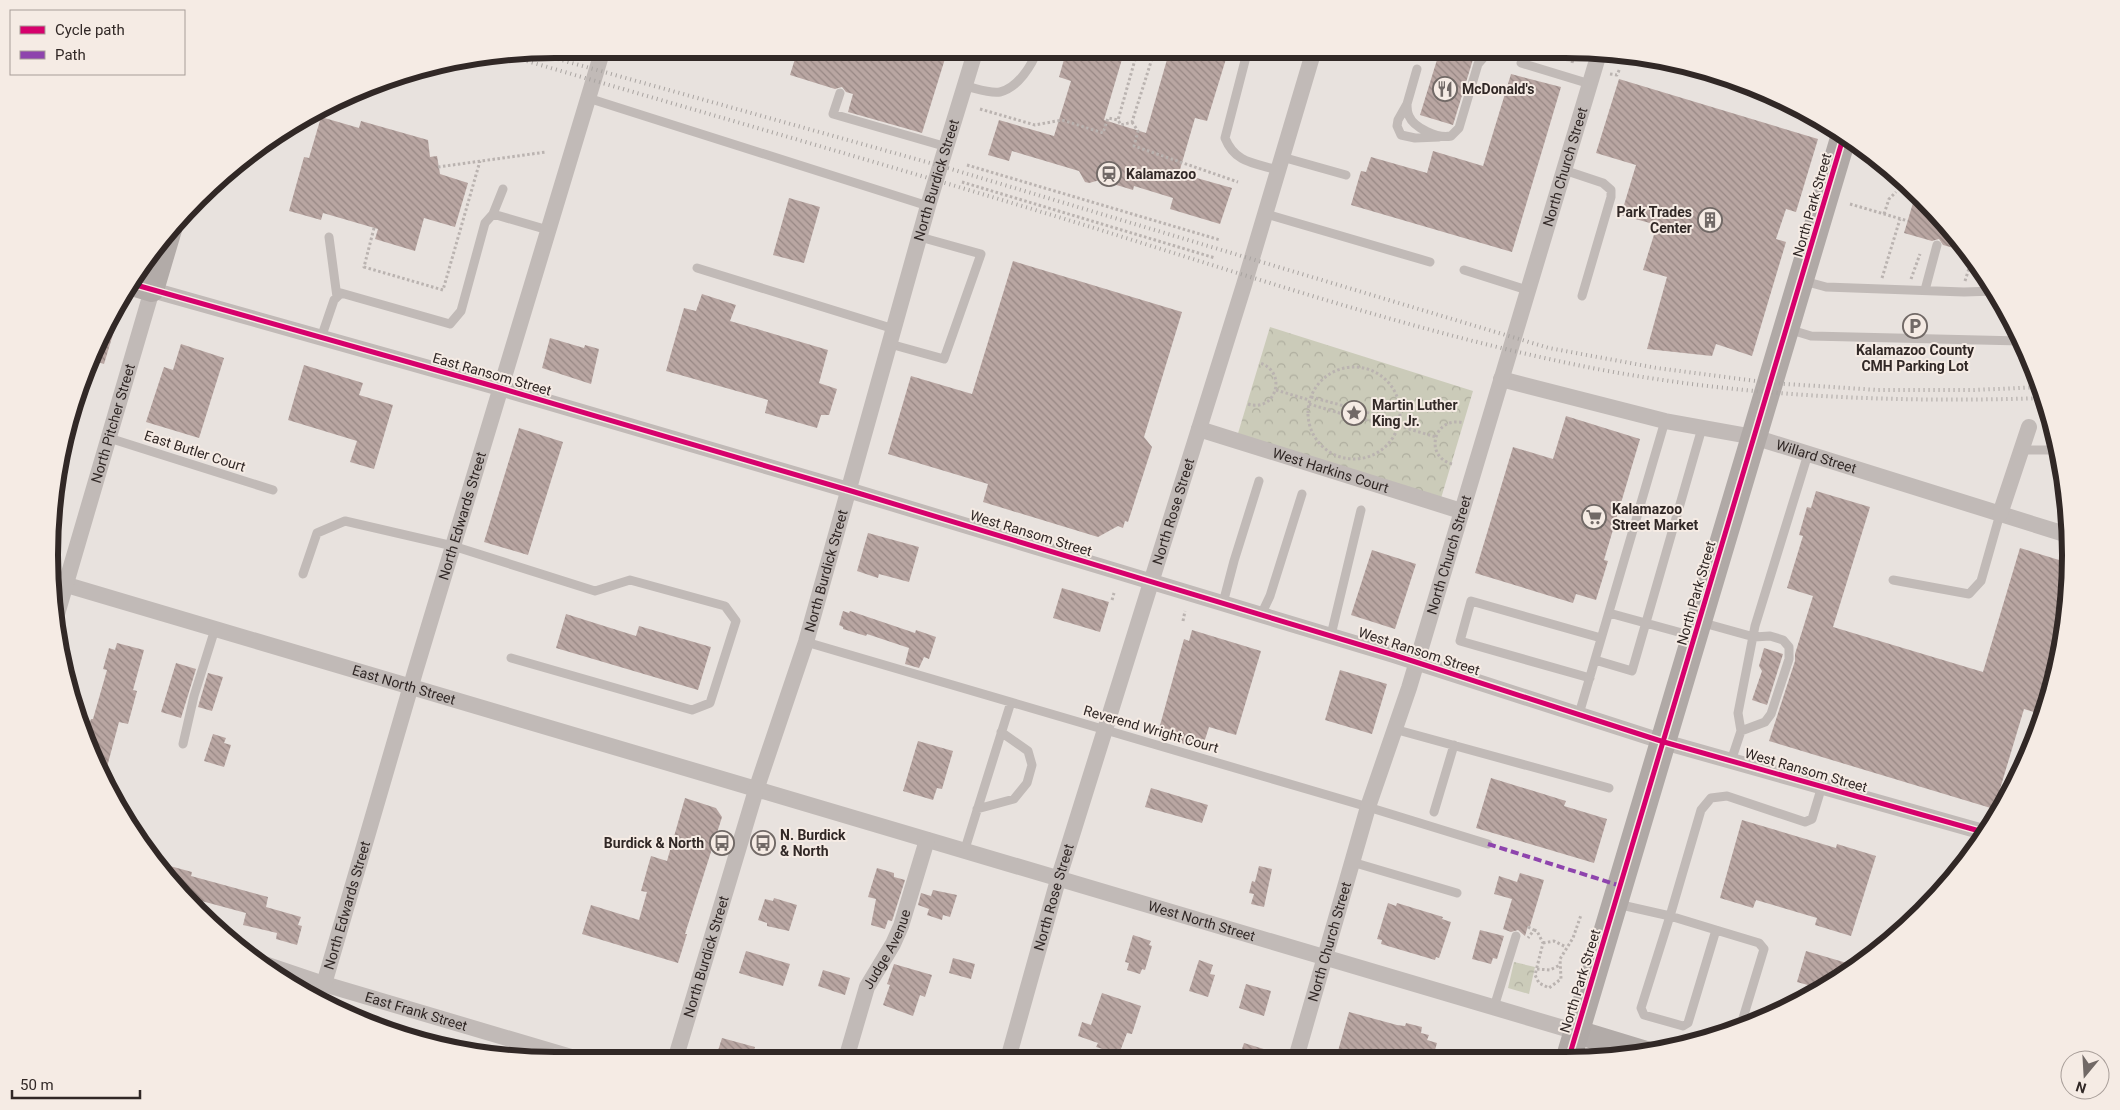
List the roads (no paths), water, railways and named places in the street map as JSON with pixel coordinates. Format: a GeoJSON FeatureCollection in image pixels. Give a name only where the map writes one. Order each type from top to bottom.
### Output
{"type":"FeatureCollection","features":[{"type":"Feature","properties":{"kind":"main road","name":"North Park Street"},"geometry":{"type":"LineString","coordinates":[[1571,1052],[1842,142]]}},
{"type":"Feature","properties":{"kind":"street","name":"North Edwards Street"},"geometry":{"type":"LineString","coordinates":[[324,984],[500,388],[600,58]]}},
{"type":"Feature","properties":{"kind":"street","name":"North Burdick Street"},"geometry":{"type":"LineString","coordinates":[[677,1052],[756,790],[806,642],[928,206],[973,58]]}},
{"type":"Feature","properties":{"kind":"street","name":"North Rose Street"},"geometry":{"type":"LineString","coordinates":[[1010,1052],[1058,880],[1266,214],[1312,58]]}},
{"type":"Feature","properties":{"kind":"street","name":"North Church Street"},"geometry":{"type":"LineString","coordinates":[[1298,1052],[1368,807],[1417,662],[1597,59]]}},
{"type":"Feature","properties":{"kind":"street","name":"North Pitcher Street"},"geometry":{"type":"LineString","coordinates":[[60,603],[165,246]]}},
{"type":"Feature","properties":{"kind":"street","name":"East Ransom Street"},"geometry":{"type":"LineString","coordinates":[[137,286],[500,388],[848,490]]}},
{"type":"Feature","properties":{"kind":"street","name":"Willard Street"},"geometry":{"type":"LineString","coordinates":[[1501,378],[1665,421],[1754,438],[2061,534]]}},
{"type":"Feature","properties":{"kind":"street"},"geometry":{"type":"LineString","coordinates":[[2000,514],[2029,427]]}},
{"type":"Feature","properties":{"kind":"street","name":"West Harkins Court"},"geometry":{"type":"LineString","coordinates":[[1199,429],[1461,511]]}},
{"type":"Feature","properties":{"kind":"street","name":"West Ransom Street"},"geometry":{"type":"LineString","coordinates":[[848,490],[1417,662],[1664,742],[1979,831]]}},
{"type":"Feature","properties":{"kind":"street","name":"East North Street"},"geometry":{"type":"LineString","coordinates":[[59,583],[756,790]]}},
{"type":"Feature","properties":{"kind":"street","name":"West North Street"},"geometry":{"type":"LineString","coordinates":[[756,790],[1630,1048]]}},
{"type":"Feature","properties":{"kind":"street","name":"Judge Avenue"},"geometry":{"type":"LineString","coordinates":[[848,1052],[867,987],[893,944],[901,926],[926,840]]}},
{"type":"Feature","properties":{"kind":"street","name":"East Frank Street"},"geometry":{"type":"LineString","coordinates":[[280,969],[551,1052]]}},
{"type":"Feature","properties":{"kind":"lane"},"geometry":{"type":"LineString","coordinates":[[965,86],[999,92],[1010,87],[1024,75],[1033,58]]}},
{"type":"Feature","properties":{"kind":"lane"},"geometry":{"type":"LineString","coordinates":[[1246,58],[1224,138],[1229,149],[1239,159],[1280,163],[1346,175]]}},
{"type":"Feature","properties":{"kind":"lane"},"geometry":{"type":"LineString","coordinates":[[1417,69],[1407,104],[1398,120],[1397,126],[1400,135],[1415,138],[1447,137],[1455,133],[1459,128],[1478,64],[1483,58]]}},
{"type":"Feature","properties":{"kind":"lane"},"geometry":{"type":"LineString","coordinates":[[1521,64],[1590,84]]}},
{"type":"Feature","properties":{"kind":"lane"},"geometry":{"type":"LineString","coordinates":[[840,93],[833,114],[947,147]]}},
{"type":"Feature","properties":{"kind":"lane"},"geometry":{"type":"LineString","coordinates":[[588,98],[928,206]]}},
{"type":"Feature","properties":{"kind":"lane"},"geometry":{"type":"LineString","coordinates":[[1407,104],[1409,116],[1414,123],[1433,134],[1447,137]]}},
{"type":"Feature","properties":{"kind":"lane"},"geometry":{"type":"LineString","coordinates":[[1564,170],[1603,183],[1611,190],[1611,197],[1582,296]]}},
{"type":"Feature","properties":{"kind":"lane"},"geometry":{"type":"LineString","coordinates":[[321,338],[334,300],[341,293],[450,324],[461,311],[486,223],[493,214],[503,189]]}},
{"type":"Feature","properties":{"kind":"lane"},"geometry":{"type":"LineString","coordinates":[[493,214],[548,230]]}},
{"type":"Feature","properties":{"kind":"lane"},"geometry":{"type":"LineString","coordinates":[[1266,214],[1430,262]]}},
{"type":"Feature","properties":{"kind":"lane"},"geometry":{"type":"LineString","coordinates":[[329,237],[337,297]]}},
{"type":"Feature","properties":{"kind":"lane"},"geometry":{"type":"LineString","coordinates":[[697,268],[892,336],[944,359],[981,254],[920,237]]}},
{"type":"Feature","properties":{"kind":"lane"},"geometry":{"type":"LineString","coordinates":[[1924,290],[1937,245]]}},
{"type":"Feature","properties":{"kind":"lane"},"geometry":{"type":"LineString","coordinates":[[1464,270],[1527,290]]}},
{"type":"Feature","properties":{"kind":"lane"},"geometry":{"type":"LineString","coordinates":[[1801,280],[1826,287],[1986,291]]}},
{"type":"Feature","properties":{"kind":"lane"},"geometry":{"type":"LineString","coordinates":[[1787,329],[1811,336],[2014,341]]}},
{"type":"Feature","properties":{"kind":"lane"},"geometry":{"type":"LineString","coordinates":[[1579,714],[1665,421]]}},
{"type":"Feature","properties":{"kind":"lane"},"geometry":{"type":"LineString","coordinates":[[1595,660],[1632,671],[1702,428]]}},
{"type":"Feature","properties":{"kind":"lane","name":"East Butler Court"},"geometry":{"type":"LineString","coordinates":[[109,438],[273,490]]}},
{"type":"Feature","properties":{"kind":"lane"},"geometry":{"type":"LineString","coordinates":[[2021,450],[2051,450]]}},
{"type":"Feature","properties":{"kind":"lane"},"geometry":{"type":"LineString","coordinates":[[1731,761],[1741,731],[1738,713],[1754,637],[1808,454]]}},
{"type":"Feature","properties":{"kind":"lane"},"geometry":{"type":"LineString","coordinates":[[1223,603],[1259,481]]}},
{"type":"Feature","properties":{"kind":"lane"},"geometry":{"type":"LineString","coordinates":[[1261,615],[1270,596],[1302,494]]}},
{"type":"Feature","properties":{"kind":"lane"},"geometry":{"type":"LineString","coordinates":[[1331,636],[1361,510]]}},
{"type":"Feature","properties":{"kind":"lane"},"geometry":{"type":"LineString","coordinates":[[1893,580],[1969,594],[1981,582],[2000,514]]}},
{"type":"Feature","properties":{"kind":"lane"},"geometry":{"type":"LineString","coordinates":[[303,574],[317,533],[345,521],[453,546],[596,590],[630,580],[725,606],[736,621],[710,703],[692,710],[511,658]]}},
{"type":"Feature","properties":{"kind":"lane"},"geometry":{"type":"LineString","coordinates":[[1590,678],[1460,641],[1471,600],[1601,638]]}},
{"type":"Feature","properties":{"kind":"lane"},"geometry":{"type":"LineString","coordinates":[[1608,613],[1646,623],[1754,637],[1770,636],[1783,640],[1789,647],[1789,659],[1771,714],[1765,722],[1741,731]]}},
{"type":"Feature","properties":{"kind":"lane"},"geometry":{"type":"LineString","coordinates":[[183,744],[194,696],[215,629]]}},
{"type":"Feature","properties":{"kind":"lane","name":"Reverend Wright Court"},"geometry":{"type":"LineString","coordinates":[[806,642],[1488,844]]}},
{"type":"Feature","properties":{"kind":"lane"},"geometry":{"type":"LineString","coordinates":[[964,852],[1011,702]]}},
{"type":"Feature","properties":{"kind":"lane"},"geometry":{"type":"LineString","coordinates":[[1394,729],[1609,788]]}},
{"type":"Feature","properties":{"kind":"lane"},"geometry":{"type":"LineString","coordinates":[[977,809],[1014,799],[1027,783],[1032,766],[1028,750],[1001,732]]}},
{"type":"Feature","properties":{"kind":"lane"},"geometry":{"type":"LineString","coordinates":[[1434,812],[1454,745]]}},
{"type":"Feature","properties":{"kind":"lane"},"geometry":{"type":"LineString","coordinates":[[1716,930],[1688,1023],[1683,1026],[1644,1015],[1641,1008],[1701,810],[1711,798],[1727,796],[1805,822],[1812,819],[1822,786]]}},
{"type":"Feature","properties":{"kind":"lane"},"geometry":{"type":"LineString","coordinates":[[1352,862],[1457,893]]}},
{"type":"Feature","properties":{"kind":"lane"},"geometry":{"type":"LineString","coordinates":[[1616,904],[1670,916],[1759,943],[1764,949],[1743,1020]]}},
{"type":"Feature","properties":{"kind":"lane"},"geometry":{"type":"LineString","coordinates":[[1494,1007],[1516,936]]}},
{"type":"Feature","properties":{"kind":"railway"},"geometry":{"type":"LineString","coordinates":[[554,58],[941,166],[1549,348],[1657,368],[1771,383],[1878,390],[1974,390],[2033,387]]}},
{"type":"Feature","properties":{"kind":"railway"},"geometry":{"type":"LineString","coordinates":[[521,59],[986,195],[1322,299],[1456,337],[1524,353],[1648,378],[1761,392],[1875,398],[2037,398]]}},
{"type":"Feature","properties":{"kind":"place","name":"McDonald's"},"geometry":{"type":"Point","coordinates":[1445,89]}},
{"type":"Feature","properties":{"kind":"place","name":"Kalamazoo"},"geometry":{"type":"Point","coordinates":[1109,174]}},
{"type":"Feature","properties":{"kind":"place","name":"Park Trades Center"},"geometry":{"type":"Point","coordinates":[1710,220]}},
{"type":"Feature","properties":{"kind":"place","name":"Kalamazoo County CMH Parking Lot"},"geometry":{"type":"Point","coordinates":[1915,326]}},
{"type":"Feature","properties":{"kind":"place","name":"Martin Luther King Jr."},"geometry":{"type":"Point","coordinates":[1354,413]}},
{"type":"Feature","properties":{"kind":"place","name":"Kalamazoo Street Market"},"geometry":{"type":"Point","coordinates":[1594,517]}},
{"type":"Feature","properties":{"kind":"place","name":"Burdick & North"},"geometry":{"type":"Point","coordinates":[722,843]}},
{"type":"Feature","properties":{"kind":"place","name":"N. Burdick & North"},"geometry":{"type":"Point","coordinates":[763,843]}}]}
